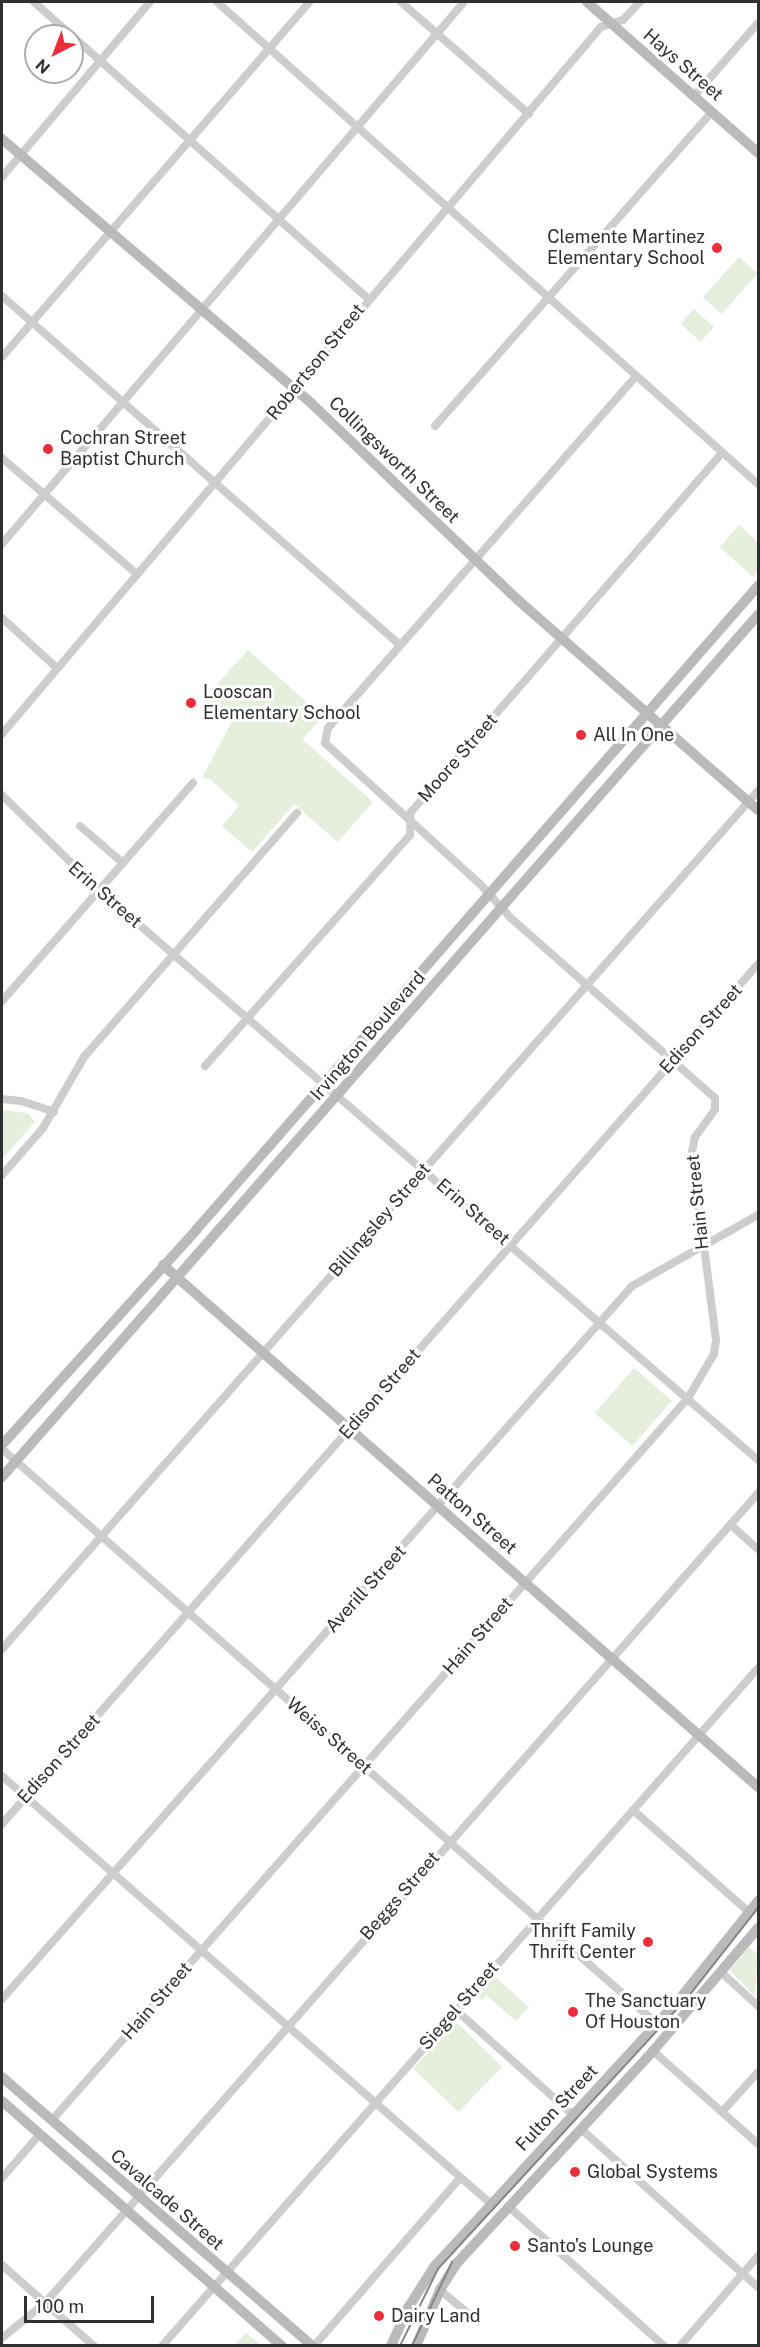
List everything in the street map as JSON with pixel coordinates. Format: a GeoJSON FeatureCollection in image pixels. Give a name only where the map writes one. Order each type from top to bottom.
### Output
{"type":"FeatureCollection","features":[{"type":"Feature","properties":{"kind":"main road","name":"Hays Street"},"geometry":{"type":"LineString","coordinates":[[587,2],[759,153]]}},
{"type":"Feature","properties":{"kind":"main road","name":"Collingsworth Street"},"geometry":{"type":"LineString","coordinates":[[2,139],[199,311],[295,390],[561,638],[759,810]]}},
{"type":"Feature","properties":{"kind":"main road","name":"Irvington Boulevard"},"geometry":{"type":"LineString","coordinates":[[2,1447],[490,895],[759,586]]}},
{"type":"Feature","properties":{"kind":"main road","name":"Irvington Boulevard"},"geometry":{"type":"LineString","coordinates":[[2,1477],[759,615]]}},
{"type":"Feature","properties":{"kind":"main road"},"geometry":{"type":"LineString","coordinates":[[731,618],[744,631]]}},
{"type":"Feature","properties":{"kind":"main road"},"geometry":{"type":"LineString","coordinates":[[582,788],[596,800]]}},
{"type":"Feature","properties":{"kind":"main road"},"geometry":{"type":"LineString","coordinates":[[406,990],[420,1002]]}},
{"type":"Feature","properties":{"kind":"main road"},"geometry":{"type":"LineString","coordinates":[[219,1203],[233,1216]]}},
{"type":"Feature","properties":{"kind":"main road","name":"Patton Street"},"geometry":{"type":"LineString","coordinates":[[163,1265],[759,1787]]}},
{"type":"Feature","properties":{"kind":"main road"},"geometry":{"type":"LineString","coordinates":[[74,1363],[89,1377]]}},
{"type":"Feature","properties":{"kind":"main road","name":"Fulton Street"},"geometry":{"type":"LineString","coordinates":[[391,2346],[408,2308],[434,2266],[656,2023],[759,1901]]}},
{"type":"Feature","properties":{"kind":"main road","name":"Fulton Street"},"geometry":{"type":"LineString","coordinates":[[416,2346],[440,2290],[457,2263],[653,2051],[759,1928]]}},
{"type":"Feature","properties":{"kind":"main road","name":"Cavalcade Street"},"geometry":{"type":"LineString","coordinates":[[2,2076],[138,2198],[313,2346]]}},
{"type":"Feature","properties":{"kind":"main road","name":"Cavalcade Street"},"geometry":{"type":"LineString","coordinates":[[2,2101],[282,2346]]}},
{"type":"Feature","properties":{"kind":"street"},"geometry":{"type":"LineString","coordinates":[[34,2],[369,299]]}},
{"type":"Feature","properties":{"kind":"street"},"geometry":{"type":"LineString","coordinates":[[2,177],[150,2]]}},
{"type":"Feature","properties":{"kind":"street"},"geometry":{"type":"LineString","coordinates":[[217,2],[759,484]]}},
{"type":"Feature","properties":{"kind":"street"},"geometry":{"type":"LineString","coordinates":[[2,357],[309,2]]}},
{"type":"Feature","properties":{"kind":"street"},"geometry":{"type":"LineString","coordinates":[[401,2],[529,114]]}},
{"type":"Feature","properties":{"kind":"street"},"geometry":{"type":"LineString","coordinates":[[2,544],[122,400],[464,2]]}},
{"type":"Feature","properties":{"kind":"street","name":"Robertson Street"},"geometry":{"type":"LineString","coordinates":[[2,734],[601,27],[623,20],[639,2]]}},
{"type":"Feature","properties":{"kind":"street"},"geometry":{"type":"LineString","coordinates":[[694,96],[759,23]]}},
{"type":"Feature","properties":{"kind":"street"},"geometry":{"type":"LineString","coordinates":[[435,426],[712,112]]}},
{"type":"Feature","properties":{"kind":"street"},"geometry":{"type":"LineString","coordinates":[[2,296],[400,645]]}},
{"type":"Feature","properties":{"kind":"street"},"geometry":{"type":"LineString","coordinates":[[636,376],[328,728],[325,743],[329,750],[502,908],[674,1060]]}},
{"type":"Feature","properties":{"kind":"street","name":"Moore Street"},"geometry":{"type":"LineString","coordinates":[[205,1066],[410,835],[411,812],[722,453]]}},
{"type":"Feature","properties":{"kind":"street"},"geometry":{"type":"LineString","coordinates":[[2,458],[137,574]]}},
{"type":"Feature","properties":{"kind":"street"},"geometry":{"type":"LineString","coordinates":[[2,618],[57,668]]}},
{"type":"Feature","properties":{"kind":"street"},"geometry":{"type":"LineString","coordinates":[[2,1001],[193,783]]}},
{"type":"Feature","properties":{"kind":"street","name":"Billingsley Street"},"geometry":{"type":"LineString","coordinates":[[2,1649],[586,984],[759,791]]}},
{"type":"Feature","properties":{"kind":"street","name":"Erin Street"},"geometry":{"type":"LineString","coordinates":[[2,795],[99,890],[759,1460]]}},
{"type":"Feature","properties":{"kind":"street"},"geometry":{"type":"LineString","coordinates":[[2,1174],[54,1112],[79,1064],[172,954],[297,813]]}},
{"type":"Feature","properties":{"kind":"street"},"geometry":{"type":"LineString","coordinates":[[80,826],[123,864]]}},
{"type":"Feature","properties":{"kind":"street","name":"Edison Street"},"geometry":{"type":"LineString","coordinates":[[2,1824],[674,1060],[757,969]]}},
{"type":"Feature","properties":{"kind":"street","name":"Hain Street"},"geometry":{"type":"LineString","coordinates":[[52,2120],[688,1398],[709,1367],[716,1340],[702,1245],[692,1152],[695,1137],[716,1104],[707,1090],[674,1060]]}},
{"type":"Feature","properties":{"kind":"street"},"geometry":{"type":"LineString","coordinates":[[2,1099],[21,1101],[54,1112]]}},
{"type":"Feature","properties":{"kind":"street","name":"Averill Street"},"geometry":{"type":"LineString","coordinates":[[2,2000],[600,1322],[641,1280],[759,1215]]}},
{"type":"Feature","properties":{"kind":"street","name":"Weiss Street"},"geometry":{"type":"LineString","coordinates":[[2,1447],[100,1538],[450,1840],[656,2023]]}},
{"type":"Feature","properties":{"kind":"street","name":"Beggs Street"},"geometry":{"type":"LineString","coordinates":[[2,2338],[45,2303],[450,1840],[759,1493]]}},
{"type":"Feature","properties":{"kind":"street"},"geometry":{"type":"LineString","coordinates":[[731,1525],[759,1549]]}},
{"type":"Feature","properties":{"kind":"street","name":"Siegel Street"},"geometry":{"type":"LineString","coordinates":[[162,2346],[759,1668]]}},
{"type":"Feature","properties":{"kind":"street"},"geometry":{"type":"LineString","coordinates":[[2,1776],[490,2204]]}},
{"type":"Feature","properties":{"kind":"street"},"geometry":{"type":"LineString","coordinates":[[633,1810],[749,1912]]}},
{"type":"Feature","properties":{"kind":"street"},"geometry":{"type":"LineString","coordinates":[[722,1973],[759,2006]]}},
{"type":"Feature","properties":{"kind":"street"},"geometry":{"type":"LineString","coordinates":[[456,2010],[573,2115]]}},
{"type":"Feature","properties":{"kind":"street"},"geometry":{"type":"LineString","coordinates":[[653,2051],[759,2144]]}},
{"type":"Feature","properties":{"kind":"street"},"geometry":{"type":"LineString","coordinates":[[722,2112],[759,2072]]}},
{"type":"Feature","properties":{"kind":"street"},"geometry":{"type":"LineString","coordinates":[[581,2129],[759,2287]]}},
{"type":"Feature","properties":{"kind":"street"},"geometry":{"type":"LineString","coordinates":[[2,2178],[39,2135]]}},
{"type":"Feature","properties":{"kind":"street"},"geometry":{"type":"LineString","coordinates":[[313,2346],[460,2178]]}},
{"type":"Feature","properties":{"kind":"street"},"geometry":{"type":"LineString","coordinates":[[508,2206],[664,2346]]}},
{"type":"Feature","properties":{"kind":"street"},"geometry":{"type":"LineString","coordinates":[[680,2346],[759,2256]]}},
{"type":"Feature","properties":{"kind":"street"},"geometry":{"type":"LineString","coordinates":[[2,2265],[94,2346]]}},
{"type":"Feature","properties":{"kind":"street"},"geometry":{"type":"LineString","coordinates":[[440,2290],[476,2320]]}},
{"type":"Feature","properties":{"kind":"green space"},"geometry":{"type":"Polygon","coordinates":[[[739,257],[758,274],[721,314],[703,297],[739,257]]]}},
{"type":"Feature","properties":{"kind":"green space"},"geometry":{"type":"Polygon","coordinates":[[[694,309],[714,327],[701,342],[681,324],[694,309]]]}},
{"type":"Feature","properties":{"kind":"green space"},"geometry":{"type":"Polygon","coordinates":[[[739,525],[758,542],[758,570],[753,577],[720,547],[739,525]]]}},
{"type":"Feature","properties":{"kind":"green space"},"geometry":{"type":"Polygon","coordinates":[[[248,650],[323,717],[302,739],[373,802],[338,842],[294,804],[252,852],[222,826],[239,806],[210,779],[202,778],[231,723],[206,711],[208,701],[220,687],[217,684],[248,650]]]}},
{"type":"Feature","properties":{"kind":"green space"},"geometry":{"type":"Polygon","coordinates":[[[2,1110],[28,1113],[35,1122],[2,1159],[2,1110]]]}},
{"type":"Feature","properties":{"kind":"green space"},"geometry":{"type":"Polygon","coordinates":[[[634,1368],[672,1401],[632,1446],[595,1413],[634,1368]]]}},
{"type":"Feature","properties":{"kind":"green space"},"geometry":{"type":"Polygon","coordinates":[[[749,1947],[758,1955],[755,1997],[730,1970],[749,1947]]]}},
{"type":"Feature","properties":{"kind":"green space"},"geometry":{"type":"Polygon","coordinates":[[[493,1975],[529,2007],[516,2021],[486,1995],[482,2000],[476,1994],[493,1975]]]}},
{"type":"Feature","properties":{"kind":"green space"},"geometry":{"type":"Polygon","coordinates":[[[457,2023],[502,2067],[459,2112],[413,2068],[457,2023]]]}},
{"type":"Feature","properties":{"kind":"green space"},"geometry":{"type":"Polygon","coordinates":[[[246,2333],[250,2336],[261,2345],[235,2345],[246,2333]]]}},
{"type":"Feature","properties":{"kind":"tram line"},"geometry":{"type":"LineString","coordinates":[[400,2346],[438,2269],[689,1996],[758,1908]]}},
{"type":"Feature","properties":{"kind":"tram line"},"geometry":{"type":"LineString","coordinates":[[412,2346],[452,2262]]}},
{"type":"Feature","properties":{"kind":"place","name":"Clemente Martinez Elementary School"},"geometry":{"type":"Point","coordinates":[717,248]}},
{"type":"Feature","properties":{"kind":"place","name":"Cochran Street Baptist Church"},"geometry":{"type":"Point","coordinates":[48,449]}},
{"type":"Feature","properties":{"kind":"place","name":"Looscan Elementary School"},"geometry":{"type":"Point","coordinates":[191,703]}},
{"type":"Feature","properties":{"kind":"place","name":"All In One"},"geometry":{"type":"Point","coordinates":[581,735]}},
{"type":"Feature","properties":{"kind":"place","name":"Thrift Family Thrift Center"},"geometry":{"type":"Point","coordinates":[648,1942]}},
{"type":"Feature","properties":{"kind":"place","name":"The Sanctuary Of Houston"},"geometry":{"type":"Point","coordinates":[573,2012]}},
{"type":"Feature","properties":{"kind":"place","name":"Global Systems"},"geometry":{"type":"Point","coordinates":[575,2172]}},
{"type":"Feature","properties":{"kind":"place","name":"Santo's Lounge"},"geometry":{"type":"Point","coordinates":[515,2246]}},
{"type":"Feature","properties":{"kind":"place","name":"Dairy Land"},"geometry":{"type":"Point","coordinates":[379,2316]}}]}
